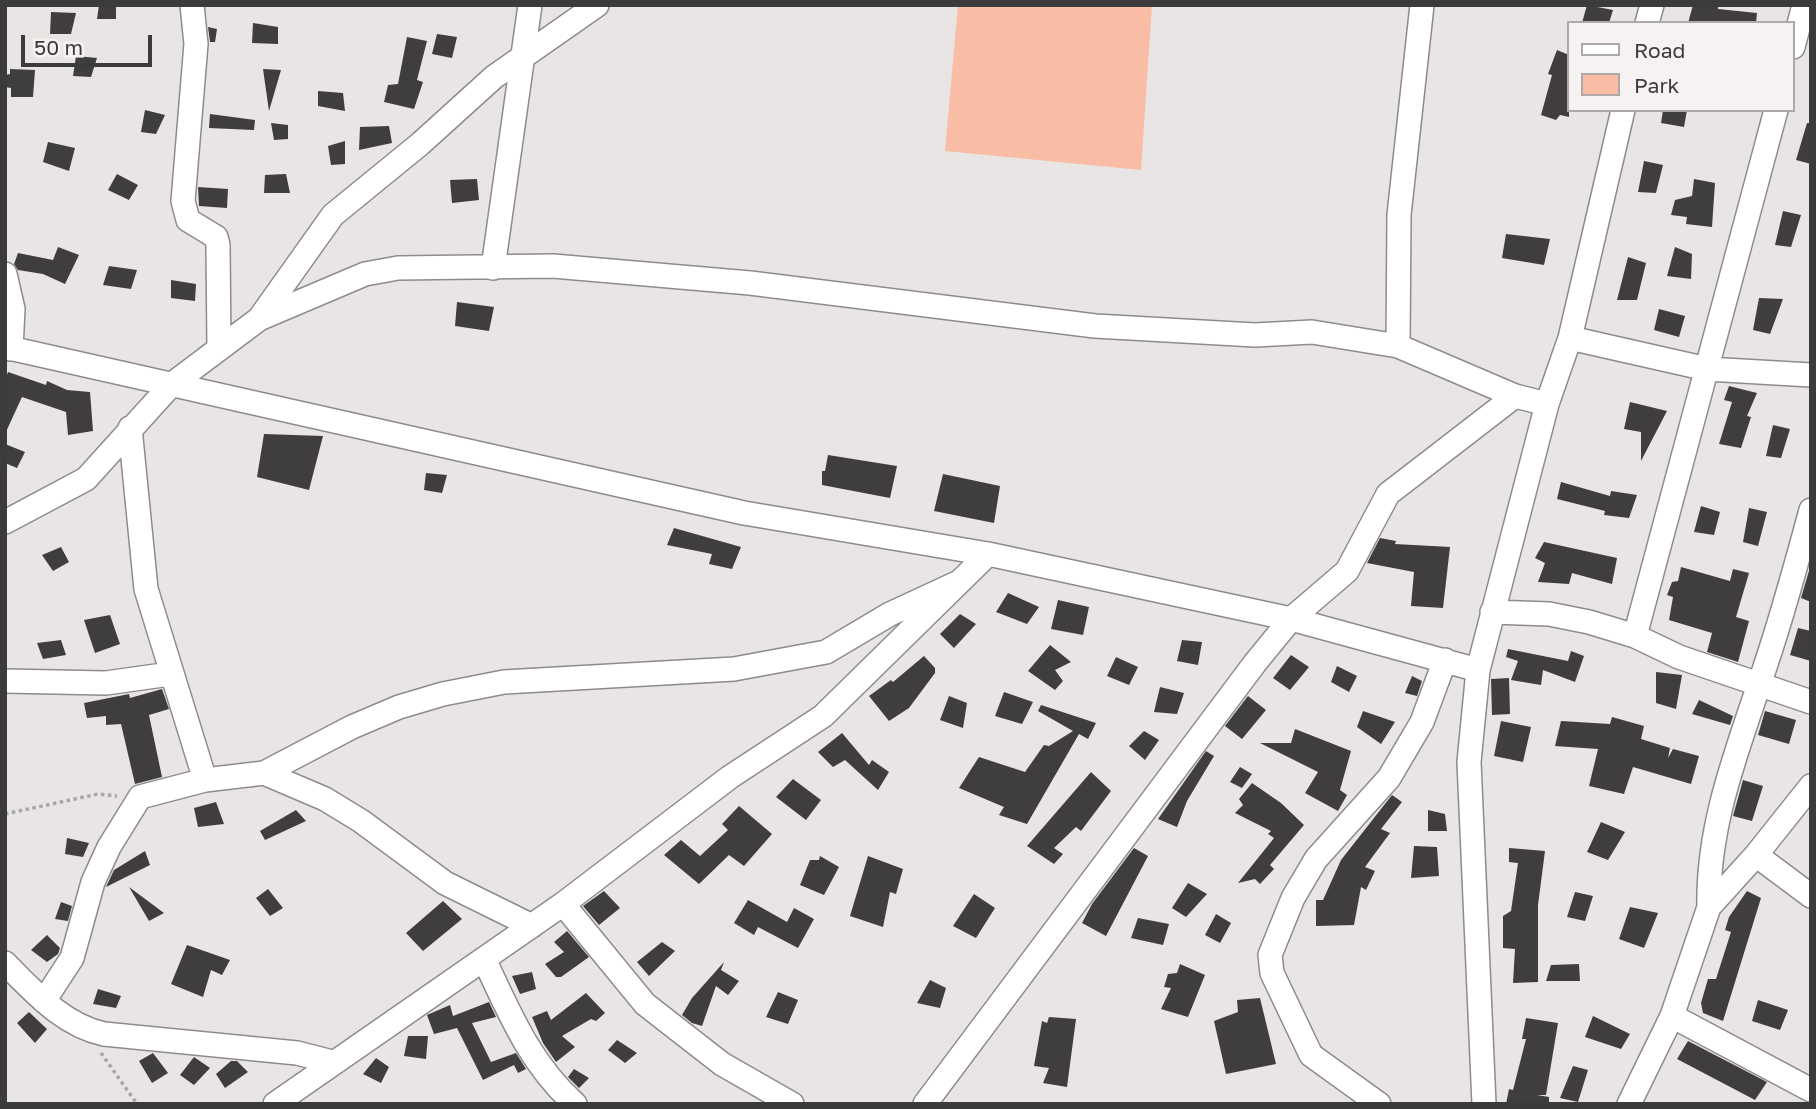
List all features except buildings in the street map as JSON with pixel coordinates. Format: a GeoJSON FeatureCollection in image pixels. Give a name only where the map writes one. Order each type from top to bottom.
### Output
{"type":"FeatureCollection","features":[{"type":"Feature","properties":{"kind":"street"},"geometry":{"type":"LineString","coordinates":[[192,5],[197,44],[183,201],[188,220],[216,237],[218,245],[219,349]]}},
{"type":"Feature","properties":{"kind":"street"},"geometry":{"type":"LineString","coordinates":[[493,268],[530,5]]}},
{"type":"Feature","properties":{"kind":"street"},"geometry":{"type":"LineString","coordinates":[[259,319],[333,215],[523,56],[597,5]]}},
{"type":"Feature","properties":{"kind":"street"},"geometry":{"type":"LineString","coordinates":[[1398,346],[1399,215],[1422,5]]}},
{"type":"Feature","properties":{"kind":"street"},"geometry":{"type":"LineString","coordinates":[[1795,39],[1804,5]]}},
{"type":"Feature","properties":{"kind":"street"},"geometry":{"type":"LineString","coordinates":[[1485,1104],[1469,762],[1478,670],[1547,404],[1570,338],[1623,112]]}},
{"type":"Feature","properties":{"kind":"street"},"geometry":{"type":"LineString","coordinates":[[1635,636],[1649,574],[1775,112]]}},
{"type":"Feature","properties":{"kind":"street"},"geometry":{"type":"LineString","coordinates":[[5,522],[86,479],[171,385],[259,319],[365,274],[398,268],[579,268],[750,283],[1095,326],[1255,335],[1312,332],[1398,346],[1515,396],[1547,404]]}},
{"type":"Feature","properties":{"kind":"street"},"geometry":{"type":"LineString","coordinates":[[5,274],[13,309],[8,348],[744,513],[988,554],[1291,620],[1478,670]]}},
{"type":"Feature","properties":{"kind":"street"},"geometry":{"type":"LineString","coordinates":[[1570,338],[1707,369],[1811,376]]}},
{"type":"Feature","properties":{"kind":"street"},"geometry":{"type":"LineString","coordinates":[[925,1104],[993,1009],[1291,620],[1347,571],[1388,494],[1515,396]]}},
{"type":"Feature","properties":{"kind":"street"},"geometry":{"type":"LineString","coordinates":[[130,428],[146,589],[170,674],[205,780]]}},
{"type":"Feature","properties":{"kind":"street"},"geometry":{"type":"LineString","coordinates":[[1629,1104],[1672,1016],[1709,907],[1708,869],[1714,832],[1811,510]]}},
{"type":"Feature","properties":{"kind":"street"},"geometry":{"type":"LineString","coordinates":[[275,1104],[323,1068],[563,904],[730,777],[823,716],[988,554]]}},
{"type":"Feature","properties":{"kind":"street"},"geometry":{"type":"LineString","coordinates":[[44,1001],[72,958],[93,882],[109,847],[140,797],[205,780],[264,773],[352,727],[399,707],[443,694],[504,682],[734,669],[826,652],[890,614],[957,583]]}},
{"type":"Feature","properties":{"kind":"street"},"geometry":{"type":"LineString","coordinates":[[1492,612],[1549,614],[1635,636],[1679,657],[1811,702]]}},
{"type":"Feature","properties":{"kind":"street"},"geometry":{"type":"LineString","coordinates":[[1379,1104],[1311,1055],[1272,973],[1270,955],[1293,898],[1316,859],[1389,778],[1422,722],[1445,660]]}},
{"type":"Feature","properties":{"kind":"street"},"geometry":{"type":"LineString","coordinates":[[5,681],[106,682],[170,674]]}},
{"type":"Feature","properties":{"kind":"street"},"geometry":{"type":"LineString","coordinates":[[264,773],[326,799],[361,821],[445,883],[532,926]]}},
{"type":"Feature","properties":{"kind":"street"},"geometry":{"type":"LineString","coordinates":[[1709,907],[1756,855],[1811,786]]}},
{"type":"Feature","properties":{"kind":"street"},"geometry":{"type":"LineString","coordinates":[[1756,855],[1811,897]]}},
{"type":"Feature","properties":{"kind":"street"},"geometry":{"type":"LineString","coordinates":[[563,904],[645,1004],[722,1063],[792,1104]]}},
{"type":"Feature","properties":{"kind":"street"},"geometry":{"type":"LineString","coordinates":[[484,959],[519,1033],[541,1070],[575,1104]]}},
{"type":"Feature","properties":{"kind":"street"},"geometry":{"type":"LineString","coordinates":[[5,963],[44,1001],[82,1030],[297,1053],[323,1068]]}},
{"type":"Feature","properties":{"kind":"street"},"geometry":{"type":"LineString","coordinates":[[1672,1016],[1811,1090]]}},
{"type":"Feature","properties":{"kind":"street"},"geometry":{"type":"LineString","coordinates":[[303,1104],[323,1068]]}},
{"type":"Feature","properties":{"kind":"path"},"geometry":{"type":"LineString","coordinates":[[5,814],[98,794],[140,797]]}},
{"type":"Feature","properties":{"kind":"path"},"geometry":{"type":"LineString","coordinates":[[82,1030],[118,1073],[137,1104]]}},
{"type":"Feature","properties":{"kind":"green space"},"geometry":{"type":"Polygon","coordinates":[[[958,5],[1152,5],[1141,170],[945,151],[958,5]]]}}]}
